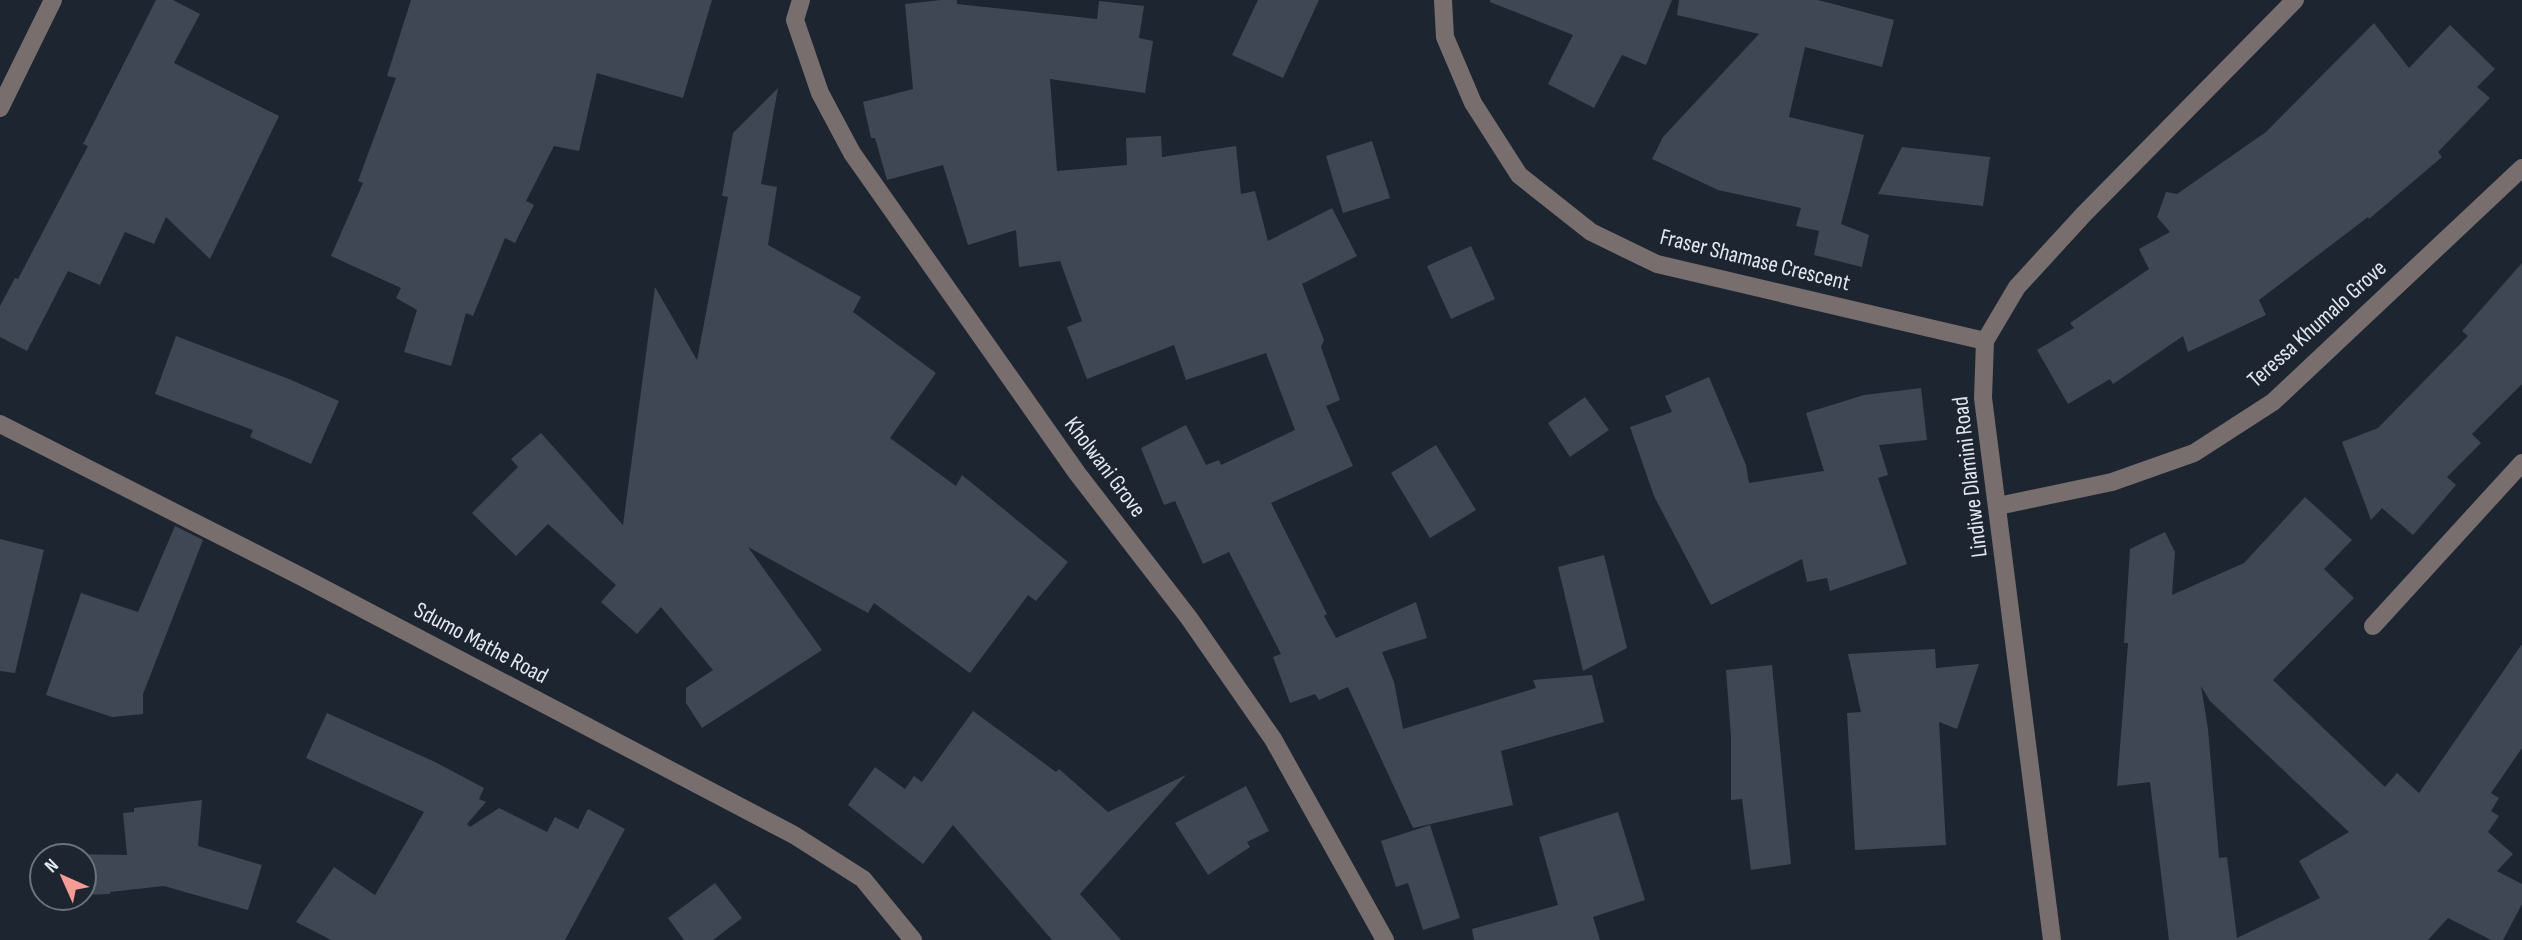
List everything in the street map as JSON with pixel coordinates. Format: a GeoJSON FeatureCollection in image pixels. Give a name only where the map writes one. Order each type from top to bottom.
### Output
{"type":"FeatureCollection","features":[{"type":"Feature","properties":{"kind":"street"},"geometry":{"type":"LineString","coordinates":[[0,108],[53,0]]}},
{"type":"Feature","properties":{"kind":"street","name":"Kholwani Grove"},"geometry":{"type":"LineString","coordinates":[[801,0],[795,20],[820,93],[852,153],[1077,473],[1189,618],[1273,739],[1385,940]]}},
{"type":"Feature","properties":{"kind":"street","name":"Fraser Shamase Crescent"},"geometry":{"type":"LineString","coordinates":[[1443,0],[1445,37],[1473,103],[1519,174],[1591,232],[1657,264],[1985,341]]}},
{"type":"Feature","properties":{"kind":"street","name":"Lindiwe Dlamini Road"},"geometry":{"type":"LineString","coordinates":[[2052,940],[1983,398],[1985,341],[2025,278],[2084,214],[2295,0]]}},
{"type":"Feature","properties":{"kind":"street","name":"Teressa Khumalo Grove"},"geometry":{"type":"LineString","coordinates":[[1998,506],[2112,482],[2194,453],[2273,402],[2522,168]]}},
{"type":"Feature","properties":{"kind":"street","name":"Sdumo Mathe Road"},"geometry":{"type":"LineString","coordinates":[[0,424],[302,577],[794,835],[863,879],[913,940]]}},
{"type":"Feature","properties":{"kind":"street"},"geometry":{"type":"LineString","coordinates":[[2373,626],[2522,463]]}},
{"type":"Feature","properties":{"kind":"building"},"geometry":{"type":"Polygon","coordinates":[[[156,0],[173,0],[200,14],[174,63],[279,116],[210,259],[166,217],[154,244],[125,232],[100,285],[68,271],[27,351],[0,337],[0,306],[15,278],[18,279],[88,146],[83,144],[156,0]]]}},
{"type":"Feature","properties":{"kind":"building"},"geometry":{"type":"Polygon","coordinates":[[[411,0],[712,0],[683,98],[597,73],[579,151],[554,146],[526,201],[534,205],[515,243],[505,238],[473,316],[466,313],[451,366],[404,352],[417,310],[396,298],[401,288],[331,256],[363,183],[358,181],[396,78],[387,76],[411,0]]]}},
{"type":"Feature","properties":{"kind":"building"},"geometry":{"type":"Polygon","coordinates":[[[941,0],[1097,19],[1099,1],[1144,6],[1139,38],[1153,41],[1145,93],[1050,79],[1057,171],[1127,165],[1126,138],[1161,136],[1162,157],[1236,146],[1241,194],[1255,191],[1268,241],[1332,208],[1357,256],[1302,284],[1324,340],[1321,347],[1340,400],[1326,406],[1353,466],[1271,503],[1327,614],[1324,616],[1336,638],[1416,602],[1427,638],[1382,652],[1394,682],[1403,729],[1536,688],[1533,680],[1592,675],[1604,722],[1501,751],[1513,805],[1413,828],[1348,687],[1319,700],[1315,694],[1290,703],[1273,657],[1281,654],[1229,552],[1203,564],[1175,501],[1164,505],[1141,448],[1186,425],[1206,465],[1219,460],[1221,465],[1295,430],[1266,353],[1186,380],[1174,345],[1087,379],[1067,327],[1082,321],[1060,261],[1019,267],[1016,230],[968,245],[943,165],[887,180],[875,138],[871,138],[863,102],[913,89],[905,4],[941,0]]]}},
{"type":"Feature","properties":{"kind":"building"},"geometry":{"type":"Polygon","coordinates":[[[1258,0],[1319,0],[1283,78],[1232,55],[1258,0]]]}},
{"type":"Feature","properties":{"kind":"building"},"geometry":{"type":"Polygon","coordinates":[[[1490,0],[1672,0],[1646,65],[1622,55],[1594,108],[1548,84],[1573,35],[1490,0]]]}},
{"type":"Feature","properties":{"kind":"building"},"geometry":{"type":"Polygon","coordinates":[[[1679,0],[1818,0],[1894,20],[1882,67],[1805,47],[1789,117],[1864,135],[1841,224],[1869,235],[1862,267],[1814,255],[1819,231],[1796,226],[1801,208],[1718,190],[1652,159],[1663,137],[1759,34],[1677,15],[1679,0]]]}},
{"type":"Feature","properties":{"kind":"building"},"geometry":{"type":"Polygon","coordinates":[[[2374,23],[2409,68],[2450,25],[2495,69],[2477,87],[2490,98],[2438,152],[2442,157],[2369,219],[2368,217],[2259,300],[2266,315],[2188,352],[2183,336],[2113,384],[2110,379],[2068,404],[2037,350],[2074,328],[2070,323],[2149,269],[2139,249],[2170,232],[2157,217],[2166,192],[2177,194],[2266,132],[2374,23]]]}},
{"type":"Feature","properties":{"kind":"building"},"geometry":{"type":"Polygon","coordinates":[[[778,88],[761,184],[777,187],[768,245],[861,297],[853,312],[936,373],[890,438],[956,486],[962,475],[1068,562],[1036,601],[1028,595],[970,673],[874,603],[868,613],[748,547],[822,650],[702,728],[686,703],[686,688],[713,670],[661,607],[637,634],[601,602],[616,585],[548,524],[516,556],[472,513],[518,467],[511,459],[541,433],[623,525],[655,287],[697,360],[728,197],[722,196],[733,133],[778,88]]]}},
{"type":"Feature","properties":{"kind":"building"},"geometry":{"type":"Polygon","coordinates":[[[1372,141],[1390,198],[1343,213],[1326,156],[1372,141]]]}},
{"type":"Feature","properties":{"kind":"building"},"geometry":{"type":"Polygon","coordinates":[[[1902,147],[1990,157],[1983,206],[1878,194],[1902,147]]]}},
{"type":"Feature","properties":{"kind":"building"},"geometry":{"type":"Polygon","coordinates":[[[1471,246],[1495,299],[1451,319],[1427,266],[1471,246]]]}},
{"type":"Feature","properties":{"kind":"building"},"geometry":{"type":"Polygon","coordinates":[[[2522,263],[2522,384],[2472,434],[2481,443],[2447,477],[2456,485],[2413,535],[2382,508],[2371,520],[2342,442],[2378,428],[2468,336],[2462,331],[2522,263]]]}},
{"type":"Feature","properties":{"kind":"building"},"geometry":{"type":"Polygon","coordinates":[[[176,336],[339,401],[311,464],[250,437],[253,430],[155,394],[176,336]]]}},
{"type":"Feature","properties":{"kind":"building"},"geometry":{"type":"Polygon","coordinates":[[[1709,377],[1746,465],[1749,483],[1824,471],[1806,413],[1864,395],[1921,388],[1927,440],[1879,445],[1888,475],[1878,478],[1907,564],[1830,591],[1827,578],[1807,582],[1802,559],[1711,605],[1654,496],[1630,427],[1672,412],[1665,396],[1709,377]]]}},
{"type":"Feature","properties":{"kind":"building"},"geometry":{"type":"Polygon","coordinates":[[[1585,397],[1609,430],[1570,457],[1548,423],[1585,397]]]}},
{"type":"Feature","properties":{"kind":"building"},"geometry":{"type":"Polygon","coordinates":[[[1436,445],[1476,510],[1430,538],[1391,473],[1436,445]]]}},
{"type":"Feature","properties":{"kind":"building"},"geometry":{"type":"Polygon","coordinates":[[[2305,497],[2352,540],[2324,569],[2354,598],[2273,680],[2385,787],[2397,773],[2419,793],[2522,644],[2522,748],[2491,793],[2499,798],[2491,811],[2499,816],[2488,832],[2513,854],[2497,871],[2522,884],[2522,904],[2503,940],[2491,940],[2448,918],[2428,940],[2169,940],[2150,782],[2117,786],[2128,643],[2124,643],[2130,549],[2165,532],[2175,552],[2172,595],[2244,563],[2305,497]],[[2201,686],[2208,729],[2219,858],[2227,857],[2237,938],[2320,898],[2299,861],[2349,832],[2210,701],[2201,686]]]}},
{"type":"Feature","properties":{"kind":"building"},"geometry":{"type":"Polygon","coordinates":[[[175,526],[203,540],[143,694],[143,714],[112,717],[46,695],[81,593],[138,612],[175,526]]]}},
{"type":"Feature","properties":{"kind":"building"},"geometry":{"type":"Polygon","coordinates":[[[0,539],[44,550],[15,673],[0,671],[0,539]]]}},
{"type":"Feature","properties":{"kind":"building"},"geometry":{"type":"Polygon","coordinates":[[[1604,555],[1627,648],[1583,671],[1558,567],[1604,555]]]}},
{"type":"Feature","properties":{"kind":"building"},"geometry":{"type":"Polygon","coordinates":[[[1935,649],[1936,668],[1979,664],[1957,729],[1939,722],[1946,845],[1855,850],[1847,713],[1861,712],[1848,654],[1935,649]]]}},
{"type":"Feature","properties":{"kind":"building"},"geometry":{"type":"Polygon","coordinates":[[[1772,665],[1791,864],[1751,870],[1742,799],[1731,800],[1731,736],[1726,670],[1772,665]]]}},
{"type":"Feature","properties":{"kind":"building"},"geometry":{"type":"Polygon","coordinates":[[[973,711],[1056,772],[1059,769],[1108,812],[1186,775],[1080,894],[1121,940],[1052,940],[953,825],[923,864],[848,805],[875,767],[905,789],[914,776],[922,782],[973,711]]]}},
{"type":"Feature","properties":{"kind":"building"},"geometry":{"type":"Polygon","coordinates":[[[327,713],[435,762],[484,788],[479,799],[486,802],[467,824],[470,827],[499,808],[547,832],[555,817],[578,829],[588,809],[625,829],[565,940],[331,940],[296,922],[334,867],[375,895],[424,812],[306,758],[327,713]]]}},
{"type":"Feature","properties":{"kind":"building"},"geometry":{"type":"Polygon","coordinates":[[[1246,786],[1269,831],[1247,842],[1250,847],[1208,875],[1175,823],[1246,786]]]}},
{"type":"Feature","properties":{"kind":"building"},"geometry":{"type":"Polygon","coordinates":[[[202,800],[198,846],[262,865],[248,910],[164,886],[98,894],[98,854],[127,855],[123,813],[134,812],[134,808],[202,800]]]}},
{"type":"Feature","properties":{"kind":"building"},"geometry":{"type":"Polygon","coordinates":[[[1618,812],[1645,900],[1593,917],[1600,940],[1474,940],[1472,929],[1558,905],[1539,837],[1618,812]]]}},
{"type":"Feature","properties":{"kind":"building"},"geometry":{"type":"Polygon","coordinates":[[[1430,825],[1460,918],[1423,930],[1408,883],[1396,887],[1381,841],[1430,825]]]}},
{"type":"Feature","properties":{"kind":"building"},"geometry":{"type":"Polygon","coordinates":[[[715,883],[742,918],[713,940],[684,940],[668,918],[715,883]]]}}]}
